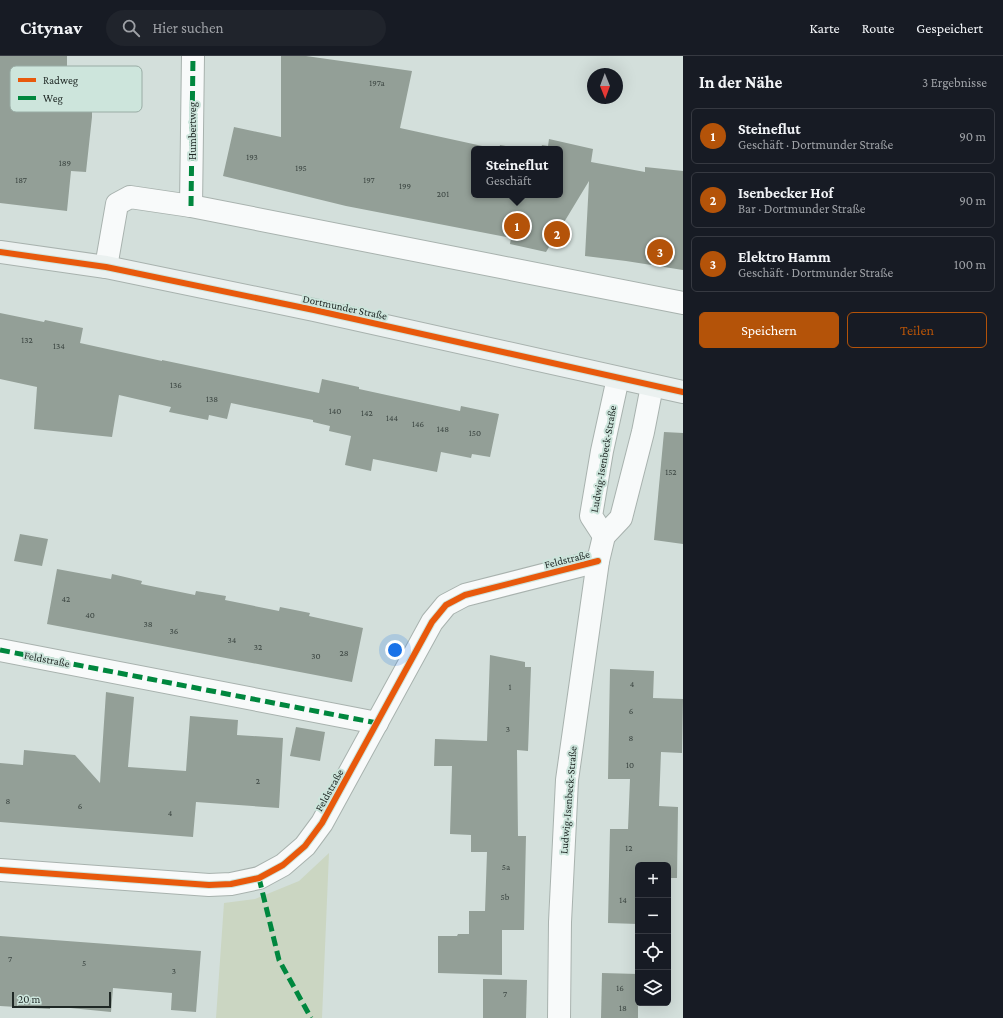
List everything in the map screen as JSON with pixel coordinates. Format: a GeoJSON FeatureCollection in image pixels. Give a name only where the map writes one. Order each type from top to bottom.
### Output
{"type":"FeatureCollection","features":[{"type":"Feature","properties":{"kind":"main road","name":"Dortmunder Straße"},"geometry":{"type":"LineString","coordinates":[[0,252],[106,268],[314,310],[683,392]]}},
{"type":"Feature","properties":{"kind":"street","name":"Humbertweg"},"geometry":{"type":"LineString","coordinates":[[191,206],[192,56]]}},
{"type":"Feature","properties":{"kind":"street"},"geometry":{"type":"LineString","coordinates":[[106,268],[117,204],[130,197],[191,206],[683,303]]}},
{"type":"Feature","properties":{"kind":"street","name":"Ludwig-Isenbeck-Straße"},"geometry":{"type":"LineString","coordinates":[[558,1018],[560,922],[567,780],[598,562],[604,536],[591,516],[602,451],[618,378]]}},
{"type":"Feature","properties":{"kind":"street"},"geometry":{"type":"LineString","coordinates":[[604,536],[621,518],[643,432],[652,386]]}},
{"type":"Feature","properties":{"kind":"street","name":"Feldstraße"},"geometry":{"type":"LineString","coordinates":[[0,870],[209,885],[231,884],[259,878],[283,865],[305,846],[322,823],[432,622],[446,605],[465,595],[598,562]]}},
{"type":"Feature","properties":{"kind":"street","name":"Feldstraße"},"geometry":{"type":"LineString","coordinates":[[0,650],[377,723]]}},
{"type":"Feature","properties":{"kind":"green space"},"geometry":{"type":"Polygon","coordinates":[[[329,853],[322,1018],[216,1018],[224,903],[255,899],[299,881],[329,853]]]}},
{"type":"Feature","properties":{"kind":"building"},"geometry":{"type":"Polygon","coordinates":[[[0,56],[67,56],[67,66],[10,66],[10,112],[92,112],[86,172],[71,171],[67,211],[0,203],[0,56]]]}},
{"type":"Feature","properties":{"kind":"building"},"geometry":{"type":"Polygon","coordinates":[[[281,56],[306,56],[412,71],[400,128],[482,146],[471,146],[471,198],[563,198],[563,146],[548,146],[549,139],[593,149],[591,162],[645,172],[645,167],[683,171],[683,270],[585,256],[589,181],[546,252],[510,244],[511,238],[346,206],[223,176],[234,127],[281,137],[281,56]]]}},
{"type":"Feature","properties":{"kind":"building"},"geometry":{"type":"Polygon","coordinates":[[[0,313],[83,328],[80,343],[319,393],[322,379],[359,387],[359,389],[460,411],[461,406],[499,414],[490,457],[472,454],[471,458],[441,452],[437,472],[373,459],[371,471],[345,465],[351,436],[329,431],[330,426],[313,422],[313,420],[231,403],[227,419],[209,415],[208,420],[169,412],[171,407],[119,395],[112,437],[34,429],[37,387],[0,379],[0,313]]]}},
{"type":"Feature","properties":{"kind":"building"},"geometry":{"type":"Polygon","coordinates":[[[664,432],[683,433],[683,544],[654,540],[664,432]]]}},
{"type":"Feature","properties":{"kind":"building"},"geometry":{"type":"Polygon","coordinates":[[[20,534],[48,539],[42,566],[14,561],[20,534]]]}},
{"type":"Feature","properties":{"kind":"building"},"geometry":{"type":"Polygon","coordinates":[[[57,569],[111,579],[112,574],[142,581],[141,584],[195,595],[196,591],[226,596],[225,600],[279,611],[280,607],[310,613],[309,616],[363,628],[352,682],[47,624],[57,569]]]}},
{"type":"Feature","properties":{"kind":"building"},"geometry":{"type":"Polygon","coordinates":[[[490,655],[525,662],[525,667],[531,667],[528,751],[517,750],[518,836],[526,836],[524,930],[502,930],[502,975],[438,973],[438,936],[457,936],[458,934],[469,934],[469,911],[485,911],[487,852],[471,852],[471,835],[450,834],[452,766],[434,766],[435,739],[487,741],[490,655]]]}},
{"type":"Feature","properties":{"kind":"building"},"geometry":{"type":"Polygon","coordinates":[[[610,669],[654,671],[653,698],[683,699],[682,753],[661,752],[659,806],[678,807],[677,878],[671,878],[671,862],[635,862],[635,924],[608,923],[610,829],[628,829],[630,779],[608,779],[610,669]]]}},
{"type":"Feature","properties":{"kind":"building"},"geometry":{"type":"Polygon","coordinates":[[[106,692],[134,697],[128,767],[186,771],[190,716],[238,720],[237,735],[283,738],[279,808],[196,802],[193,837],[0,822],[0,763],[23,765],[24,750],[75,755],[100,783],[106,692]]]}},
{"type":"Feature","properties":{"kind":"building"},"geometry":{"type":"Polygon","coordinates":[[[296,727],[325,732],[320,761],[290,756],[296,727]]]}},
{"type":"Feature","properties":{"kind":"building"},"geometry":{"type":"Polygon","coordinates":[[[0,936],[201,951],[196,1012],[171,1010],[172,993],[113,988],[111,1012],[50,1006],[50,1009],[0,1006],[0,936]]]}},
{"type":"Feature","properties":{"kind":"building"},"geometry":{"type":"Polygon","coordinates":[[[602,973],[635,974],[635,1006],[638,1006],[638,1018],[601,1018],[602,973]]]}},
{"type":"Feature","properties":{"kind":"building"},"geometry":{"type":"Polygon","coordinates":[[[483,979],[527,980],[526,1018],[483,1018],[483,979]]]}},
{"type":"Feature","properties":{"kind":"marked path"},"geometry":{"type":"LineString","coordinates":[[191,206],[193,56]]}},
{"type":"Feature","properties":{"kind":"marked path"},"geometry":{"type":"LineString","coordinates":[[0,650],[377,723]]}},
{"type":"Feature","properties":{"kind":"marked path"},"geometry":{"type":"LineString","coordinates":[[259,878],[279,960],[311,1018]]}},
{"type":"Feature","properties":{"kind":"cycle path"},"geometry":{"type":"LineString","coordinates":[[0,252],[106,267],[314,310],[683,392]]}},
{"type":"Feature","properties":{"kind":"cycle path"},"geometry":{"type":"LineString","coordinates":[[0,870],[209,885],[231,884],[259,878],[283,865],[305,846],[322,823],[432,622],[446,605],[465,595],[598,561]]}},
{"type":"Feature","properties":{"kind":"place","name":"Steineflut"},"geometry":{"type":"Point","coordinates":[517,226]}},
{"type":"Feature","properties":{"kind":"place","name":"Isenbecker Hof"},"geometry":{"type":"Point","coordinates":[557,234]}},
{"type":"Feature","properties":{"kind":"place","name":"Elektro Hamm"},"geometry":{"type":"Point","coordinates":[660,252]}}]}
